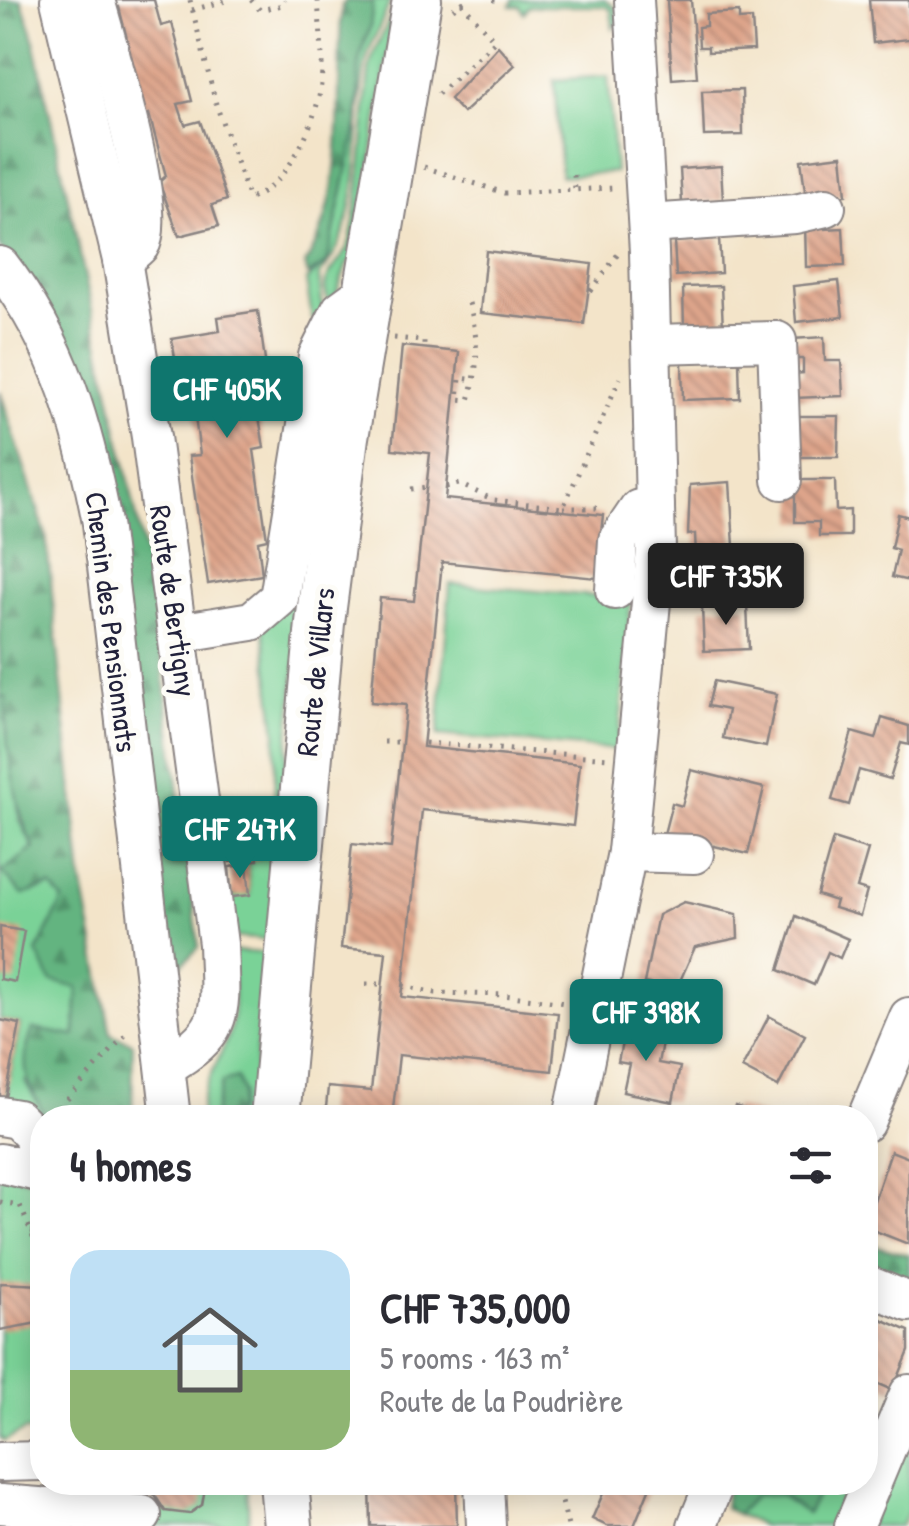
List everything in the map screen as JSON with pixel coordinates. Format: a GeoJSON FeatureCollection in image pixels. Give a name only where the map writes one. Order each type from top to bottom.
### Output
{"type":"FeatureCollection","features":[{"type":"Feature","properties":{"kind":"main road","name":"Route de Villars"},"geometry":{"type":"LineString","coordinates":[[276,1105],[320,623],[370,289],[442,5]]}},
{"type":"Feature","properties":{"kind":"main road"},"geometry":{"type":"LineString","coordinates":[[285,1495],[288,1526]]}},
{"type":"Feature","properties":{"kind":"street","name":"Route de Bertigny"},"geometry":{"type":"LineString","coordinates":[[60,0],[122,260],[178,633],[218,944],[220,1002],[206,1040],[166,1066]]}},
{"type":"Feature","properties":{"kind":"street"},"geometry":{"type":"LineString","coordinates":[[94,0],[135,151],[145,222],[141,244],[122,260]]}},
{"type":"Feature","properties":{"kind":"street"},"geometry":{"type":"LineString","coordinates":[[576,1105],[627,852],[655,568],[653,344],[634,0]]}},
{"type":"Feature","properties":{"kind":"street"},"geometry":{"type":"LineString","coordinates":[[647,206],[794,214],[826,208]]}},
{"type":"Feature","properties":{"kind":"street","name":"Chemin des Pensionnats"},"geometry":{"type":"LineString","coordinates":[[0,266],[51,347],[78,415],[102,523],[170,1105]]}},
{"type":"Feature","properties":{"kind":"street","name":"Route de Villars"},"geometry":{"type":"LineString","coordinates":[[178,633],[252,620],[279,598],[318,356],[341,310],[370,289]]}},
{"type":"Feature","properties":{"kind":"street"},"geometry":{"type":"LineString","coordinates":[[653,344],[777,341],[782,480]]}},
{"type":"Feature","properties":{"kind":"street"},"geometry":{"type":"LineString","coordinates":[[615,590],[618,540],[639,509],[654,507]]}},
{"type":"Feature","properties":{"kind":"street"},"geometry":{"type":"LineString","coordinates":[[627,852],[694,854]]}},
{"type":"Feature","properties":{"kind":"street"},"geometry":{"type":"LineString","coordinates":[[872,1105],[909,1017]]}},
{"type":"Feature","properties":{"kind":"street"},"geometry":{"type":"LineString","coordinates":[[0,1116],[16,1119],[30,1132]]}},
{"type":"Feature","properties":{"kind":"street"},"geometry":{"type":"LineString","coordinates":[[0,1163],[30,1170]]}},
{"type":"Feature","properties":{"kind":"street"},"geometry":{"type":"LineString","coordinates":[[878,1289],[909,1302]]}},
{"type":"Feature","properties":{"kind":"street"},"geometry":{"type":"LineString","coordinates":[[878,1468],[909,1394]]}},
{"type":"Feature","properties":{"kind":"street"},"geometry":{"type":"LineString","coordinates":[[0,1462],[30,1461]]}},
{"type":"Feature","properties":{"kind":"street"},"geometry":{"type":"LineString","coordinates":[[485,1495],[486,1526]]}},
{"type":"Feature","properties":{"kind":"street"},"geometry":{"type":"LineString","coordinates":[[697,1526],[710,1495]]}},
{"type":"Feature","properties":{"kind":"street"},"geometry":{"type":"LineString","coordinates":[[854,1526],[867,1495]]}},
{"type":"Feature","properties":{"kind":"street"},"geometry":{"type":"LineString","coordinates":[[0,1504],[81,1496],[142,1515]]}},
{"type":"Feature","properties":{"kind":"path"},"geometry":{"type":"LineString","coordinates":[[190,0],[216,104],[249,199],[268,193],[290,162],[318,101],[318,0]]}},
{"type":"Feature","properties":{"kind":"path"},"geometry":{"type":"LineString","coordinates":[[192,10],[228,0]]}},
{"type":"Feature","properties":{"kind":"path"},"geometry":{"type":"LineString","coordinates":[[251,0],[260,10],[285,0]]}},
{"type":"Feature","properties":{"kind":"path"},"geometry":{"type":"LineString","coordinates":[[442,5],[472,0]]}},
{"type":"Feature","properties":{"kind":"path"},"geometry":{"type":"LineString","coordinates":[[434,99],[494,41],[442,5]]}},
{"type":"Feature","properties":{"kind":"path"},"geometry":{"type":"LineString","coordinates":[[412,163],[504,192],[575,190],[647,206]]}},
{"type":"Feature","properties":{"kind":"path"},"geometry":{"type":"LineString","coordinates":[[574,175],[575,190]]}},
{"type":"Feature","properties":{"kind":"path"},"geometry":{"type":"LineString","coordinates":[[469,303],[477,333],[476,380],[469,400],[458,399],[460,378],[476,380]]}},
{"type":"Feature","properties":{"kind":"path"},"geometry":{"type":"LineString","coordinates":[[381,336],[424,341],[424,348]]}},
{"type":"Feature","properties":{"kind":"path"},"geometry":{"type":"LineString","coordinates":[[446,487],[459,484],[494,500],[563,508],[626,364],[653,344]]}},
{"type":"Feature","properties":{"kind":"path"},"geometry":{"type":"LineString","coordinates":[[411,489],[427,487]]}},
{"type":"Feature","properties":{"kind":"path"},"geometry":{"type":"LineString","coordinates":[[384,742],[398,742]]}},
{"type":"Feature","properties":{"kind":"path"},"geometry":{"type":"LineString","coordinates":[[425,743],[636,761]]}},
{"type":"Feature","properties":{"kind":"path"},"geometry":{"type":"LineString","coordinates":[[366,984],[382,984]]}},
{"type":"Feature","properties":{"kind":"path"},"geometry":{"type":"LineString","coordinates":[[404,986],[436,993],[504,994],[598,1007]]}},
{"type":"Feature","properties":{"kind":"path"},"geometry":{"type":"LineString","coordinates":[[63,1105],[129,1032]]}},
{"type":"Feature","properties":{"kind":"path"},"geometry":{"type":"LineString","coordinates":[[0,1202],[20,1205],[30,1229]]}},
{"type":"Feature","properties":{"kind":"path"},"geometry":{"type":"LineString","coordinates":[[560,1495],[568,1526]]}},
{"type":"Feature","properties":{"kind":"green space"},"geometry":{"type":"Polygon","coordinates":[[[0,0],[21,0],[32,31],[153,593],[199,947],[172,975],[57,323],[0,247],[0,0]]]}},
{"type":"Feature","properties":{"kind":"green space"},"geometry":{"type":"Polygon","coordinates":[[[347,0],[373,2],[359,60],[358,121],[327,263],[308,275],[305,264],[319,235],[335,172],[342,5],[347,0]]]}},
{"type":"Feature","properties":{"kind":"green space"},"geometry":{"type":"Polygon","coordinates":[[[373,0],[390,0],[365,65],[352,203],[335,253],[319,276],[324,320],[312,319],[306,280],[327,263],[358,121],[359,60],[370,27],[373,0]]]}},
{"type":"Feature","properties":{"kind":"green space"},"geometry":{"type":"Polygon","coordinates":[[[513,0],[604,0],[616,8],[618,23],[613,28],[611,10],[604,6],[529,6],[524,13],[520,6],[511,6],[513,0]]]}},
{"type":"Feature","properties":{"kind":"green space"},"geometry":{"type":"Polygon","coordinates":[[[395,5],[357,256],[347,264],[332,306],[325,287],[350,240],[370,63],[395,5]]]}},
{"type":"Feature","properties":{"kind":"green space"},"geometry":{"type":"Polygon","coordinates":[[[608,76],[615,172],[561,176],[554,80],[608,76]]]}},
{"type":"Feature","properties":{"kind":"green space"},"geometry":{"type":"Polygon","coordinates":[[[0,391],[46,535],[82,880],[111,1034],[133,1043],[132,1105],[39,1105],[27,1074],[26,1053],[33,1029],[75,1036],[78,988],[51,981],[37,952],[63,900],[51,886],[23,895],[2,872],[34,848],[16,796],[6,698],[0,696],[0,391]]]}},
{"type":"Feature","properties":{"kind":"green space"},"geometry":{"type":"Polygon","coordinates":[[[316,450],[270,940],[228,937],[225,897],[250,894],[247,861],[258,859],[255,826],[218,829],[217,818],[274,808],[276,732],[263,626],[316,450]]]}},
{"type":"Feature","properties":{"kind":"green space"},"geometry":{"type":"Polygon","coordinates":[[[450,584],[631,599],[618,750],[438,735],[450,584]]]}},
{"type":"Feature","properties":{"kind":"green space"},"geometry":{"type":"Polygon","coordinates":[[[0,696],[7,697],[5,719],[20,820],[51,886],[63,900],[78,987],[75,1037],[25,1081],[39,1105],[30,1105],[30,1145],[5,1101],[20,1024],[0,1020],[0,696]]]}},
{"type":"Feature","properties":{"kind":"green space"},"geometry":{"type":"Polygon","coordinates":[[[230,951],[268,953],[252,1105],[202,1105],[232,1022],[230,951]]]}},
{"type":"Feature","properties":{"kind":"green space"},"geometry":{"type":"Polygon","coordinates":[[[237,1078],[242,1093],[239,1105],[216,1105],[222,1082],[237,1078]]]}},
{"type":"Feature","properties":{"kind":"green space"},"geometry":{"type":"Polygon","coordinates":[[[0,1173],[30,1179],[30,1432],[26,1430],[4,1441],[0,1437],[0,1173]]]}},
{"type":"Feature","properties":{"kind":"green space"},"geometry":{"type":"Polygon","coordinates":[[[878,1247],[909,1255],[909,1292],[878,1279],[878,1247]]]}},
{"type":"Feature","properties":{"kind":"green space"},"geometry":{"type":"Polygon","coordinates":[[[909,1428],[909,1511],[901,1526],[868,1526],[909,1428]]]}},
{"type":"Feature","properties":{"kind":"green space"},"geometry":{"type":"Polygon","coordinates":[[[155,1495],[248,1495],[249,1526],[156,1526],[163,1507],[155,1495]]]}},
{"type":"Feature","properties":{"kind":"green space"},"geometry":{"type":"Polygon","coordinates":[[[726,1495],[755,1495],[737,1514],[724,1507],[726,1495]]]}},
{"type":"Feature","properties":{"kind":"green space"},"geometry":{"type":"Polygon","coordinates":[[[755,1495],[781,1495],[790,1503],[808,1495],[842,1495],[829,1526],[762,1526],[737,1514],[755,1495]]]}},
{"type":"Feature","properties":{"kind":"green space"},"geometry":{"type":"Polygon","coordinates":[[[781,1495],[817,1495],[807,1514],[781,1495]]]}},
{"type":"Feature","properties":{"kind":"building"},"geometry":{"type":"Polygon","coordinates":[[[106,0],[154,0],[161,26],[172,23],[192,101],[178,104],[185,125],[200,121],[227,200],[212,205],[219,226],[179,236],[159,182],[166,176],[149,114],[136,117],[117,46],[128,43],[119,7],[109,10],[106,0]]]}},
{"type":"Feature","properties":{"kind":"building"},"geometry":{"type":"Polygon","coordinates":[[[667,0],[691,0],[697,77],[672,79],[667,0]]]}},
{"type":"Feature","properties":{"kind":"building"},"geometry":{"type":"Polygon","coordinates":[[[869,0],[909,0],[909,39],[873,43],[869,0]]]}},
{"type":"Feature","properties":{"kind":"building"},"geometry":{"type":"Polygon","coordinates":[[[739,12],[739,20],[752,19],[754,50],[708,52],[708,47],[699,47],[698,27],[706,26],[706,14],[739,12]]]}},
{"type":"Feature","properties":{"kind":"building"},"geometry":{"type":"Polygon","coordinates":[[[498,46],[515,65],[463,113],[450,99],[498,46]]]}},
{"type":"Feature","properties":{"kind":"building"},"geometry":{"type":"Polygon","coordinates":[[[742,90],[743,135],[704,136],[702,91],[742,90]]]}},
{"type":"Feature","properties":{"kind":"building"},"geometry":{"type":"Polygon","coordinates":[[[842,155],[846,195],[806,199],[801,160],[842,155]]]}},
{"type":"Feature","properties":{"kind":"building"},"geometry":{"type":"Polygon","coordinates":[[[721,166],[723,201],[682,203],[680,169],[721,166]]]}},
{"type":"Feature","properties":{"kind":"building"},"geometry":{"type":"Polygon","coordinates":[[[824,220],[825,229],[843,228],[845,266],[806,267],[805,221],[824,220]]]}},
{"type":"Feature","properties":{"kind":"building"},"geometry":{"type":"Polygon","coordinates":[[[719,238],[721,273],[676,276],[674,241],[719,238]]]}},
{"type":"Feature","properties":{"kind":"building"},"geometry":{"type":"Polygon","coordinates":[[[486,251],[592,264],[584,324],[480,313],[486,251]]]}},
{"type":"Feature","properties":{"kind":"building"},"geometry":{"type":"Polygon","coordinates":[[[839,281],[843,317],[796,322],[793,286],[839,281]]]}},
{"type":"Feature","properties":{"kind":"building"},"geometry":{"type":"Polygon","coordinates":[[[721,286],[723,328],[684,330],[683,287],[721,286]]]}},
{"type":"Feature","properties":{"kind":"building"},"geometry":{"type":"Polygon","coordinates":[[[258,311],[269,389],[255,391],[264,448],[254,450],[267,539],[258,541],[262,575],[208,584],[189,456],[200,455],[193,401],[182,403],[172,339],[220,331],[218,317],[258,311]]]}},
{"type":"Feature","properties":{"kind":"building"},"geometry":{"type":"Polygon","coordinates":[[[824,337],[825,361],[841,361],[843,396],[794,398],[793,374],[803,373],[803,359],[794,359],[792,339],[824,337]]]}},
{"type":"Feature","properties":{"kind":"building"},"geometry":{"type":"Polygon","coordinates":[[[402,346],[459,352],[445,499],[603,515],[596,578],[442,562],[423,747],[580,764],[573,826],[422,810],[402,997],[558,1013],[552,1071],[399,1055],[393,1105],[326,1105],[328,1087],[371,1091],[386,952],[341,948],[352,844],[391,848],[406,705],[371,702],[380,598],[414,601],[430,453],[392,449],[402,346]]]}},
{"type":"Feature","properties":{"kind":"building"},"geometry":{"type":"Polygon","coordinates":[[[739,360],[740,398],[683,400],[682,362],[739,360]]]}},
{"type":"Feature","properties":{"kind":"building"},"geometry":{"type":"Polygon","coordinates":[[[794,416],[839,416],[838,457],[794,457],[794,416]]]}},
{"type":"Feature","properties":{"kind":"building"},"geometry":{"type":"Polygon","coordinates":[[[795,480],[835,480],[836,511],[850,510],[850,536],[819,536],[819,522],[795,522],[795,480]]]}},
{"type":"Feature","properties":{"kind":"building"},"geometry":{"type":"Polygon","coordinates":[[[730,482],[737,594],[698,597],[695,534],[688,535],[690,485],[730,482]]]}},
{"type":"Feature","properties":{"kind":"building"},"geometry":{"type":"Polygon","coordinates":[[[898,514],[909,517],[909,581],[892,577],[898,550],[891,548],[898,514]]]}},
{"type":"Feature","properties":{"kind":"building"},"geometry":{"type":"Polygon","coordinates":[[[747,605],[749,649],[704,651],[702,607],[747,605]]]}},
{"type":"Feature","properties":{"kind":"building"},"geometry":{"type":"Polygon","coordinates":[[[714,681],[777,694],[766,747],[723,738],[728,710],[708,706],[714,681]]]}},
{"type":"Feature","properties":{"kind":"building"},"geometry":{"type":"Polygon","coordinates":[[[882,718],[909,726],[909,745],[901,743],[890,779],[859,770],[849,805],[832,800],[852,732],[876,739],[882,718]]]}},
{"type":"Feature","properties":{"kind":"building"},"geometry":{"type":"Polygon","coordinates":[[[691,770],[764,788],[748,854],[664,834],[672,803],[682,806],[691,770]]]}},
{"type":"Feature","properties":{"kind":"building"},"geometry":{"type":"Polygon","coordinates":[[[255,825],[258,860],[230,862],[228,827],[255,825]]]}},
{"type":"Feature","properties":{"kind":"building"},"geometry":{"type":"Polygon","coordinates":[[[833,839],[868,850],[857,888],[867,891],[860,916],[834,908],[836,901],[817,895],[833,839]]]}},
{"type":"Feature","properties":{"kind":"building"},"geometry":{"type":"Polygon","coordinates":[[[247,865],[250,895],[232,897],[229,867],[247,865]]]}},
{"type":"Feature","properties":{"kind":"building"},"geometry":{"type":"Polygon","coordinates":[[[684,902],[737,914],[738,938],[695,947],[676,990],[644,983],[658,915],[684,902]]]}},
{"type":"Feature","properties":{"kind":"building"},"geometry":{"type":"Polygon","coordinates":[[[796,916],[848,939],[840,958],[828,952],[814,985],[779,970],[796,916]]]}},
{"type":"Feature","properties":{"kind":"building"},"geometry":{"type":"Polygon","coordinates":[[[0,927],[24,931],[15,982],[0,979],[0,927]]]}},
{"type":"Feature","properties":{"kind":"building"},"geometry":{"type":"Polygon","coordinates":[[[769,1016],[805,1035],[778,1087],[742,1068],[769,1016]]]}},
{"type":"Feature","properties":{"kind":"building"},"geometry":{"type":"Polygon","coordinates":[[[627,1019],[652,1024],[649,1035],[663,1038],[658,1063],[680,1067],[673,1102],[623,1092],[629,1064],[618,1062],[627,1019]]]}},
{"type":"Feature","properties":{"kind":"building"},"geometry":{"type":"Polygon","coordinates":[[[0,1020],[20,1024],[5,1102],[0,1101],[0,1020]]]}},
{"type":"Feature","properties":{"kind":"building"},"geometry":{"type":"Polygon","coordinates":[[[891,1151],[909,1158],[908,1244],[878,1232],[878,1189],[891,1151]]]}},
{"type":"Feature","properties":{"kind":"building"},"geometry":{"type":"Polygon","coordinates":[[[0,1283],[30,1284],[30,1324],[0,1330],[0,1283]]]}},
{"type":"Feature","properties":{"kind":"building"},"geometry":{"type":"Polygon","coordinates":[[[878,1318],[909,1331],[909,1351],[893,1390],[878,1384],[878,1318]]]}},
{"type":"Feature","properties":{"kind":"building"},"geometry":{"type":"Polygon","coordinates":[[[155,1495],[204,1495],[202,1505],[189,1514],[165,1511],[155,1495]]]}},
{"type":"Feature","properties":{"kind":"building"},"geometry":{"type":"Polygon","coordinates":[[[370,1495],[456,1495],[457,1526],[371,1526],[370,1495]]]}},
{"type":"Feature","properties":{"kind":"building"},"geometry":{"type":"Polygon","coordinates":[[[602,1495],[647,1495],[634,1526],[607,1526],[592,1519],[602,1495]]]}}]}
